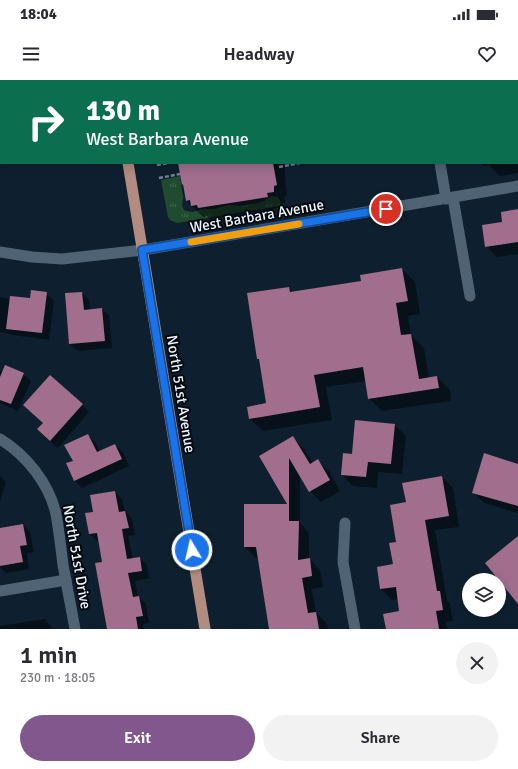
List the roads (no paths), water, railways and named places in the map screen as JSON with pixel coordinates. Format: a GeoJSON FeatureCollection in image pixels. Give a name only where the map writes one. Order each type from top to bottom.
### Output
{"type":"FeatureCollection","features":[{"type":"Feature","properties":{"kind":"main road","name":"North 51st Avenue"},"geometry":{"type":"LineString","coordinates":[[128,164],[206,629]]}},
{"type":"Feature","properties":{"kind":"street"},"geometry":{"type":"LineString","coordinates":[[440,164],[470,296]]}},
{"type":"Feature","properties":{"kind":"street","name":"West Barbara Avenue"},"geometry":{"type":"LineString","coordinates":[[0,252],[32,257],[62,259],[142,250],[518,186]]}},
{"type":"Feature","properties":{"kind":"street","name":"North 51st Drive"},"geometry":{"type":"LineString","coordinates":[[0,439],[12,446],[25,459],[47,491],[55,512],[75,629]]}},
{"type":"Feature","properties":{"kind":"street"},"geometry":{"type":"LineString","coordinates":[[345,524],[343,562],[355,629]]}},
{"type":"Feature","properties":{"kind":"street"},"geometry":{"type":"LineString","coordinates":[[0,590],[66,580]]}}]}
